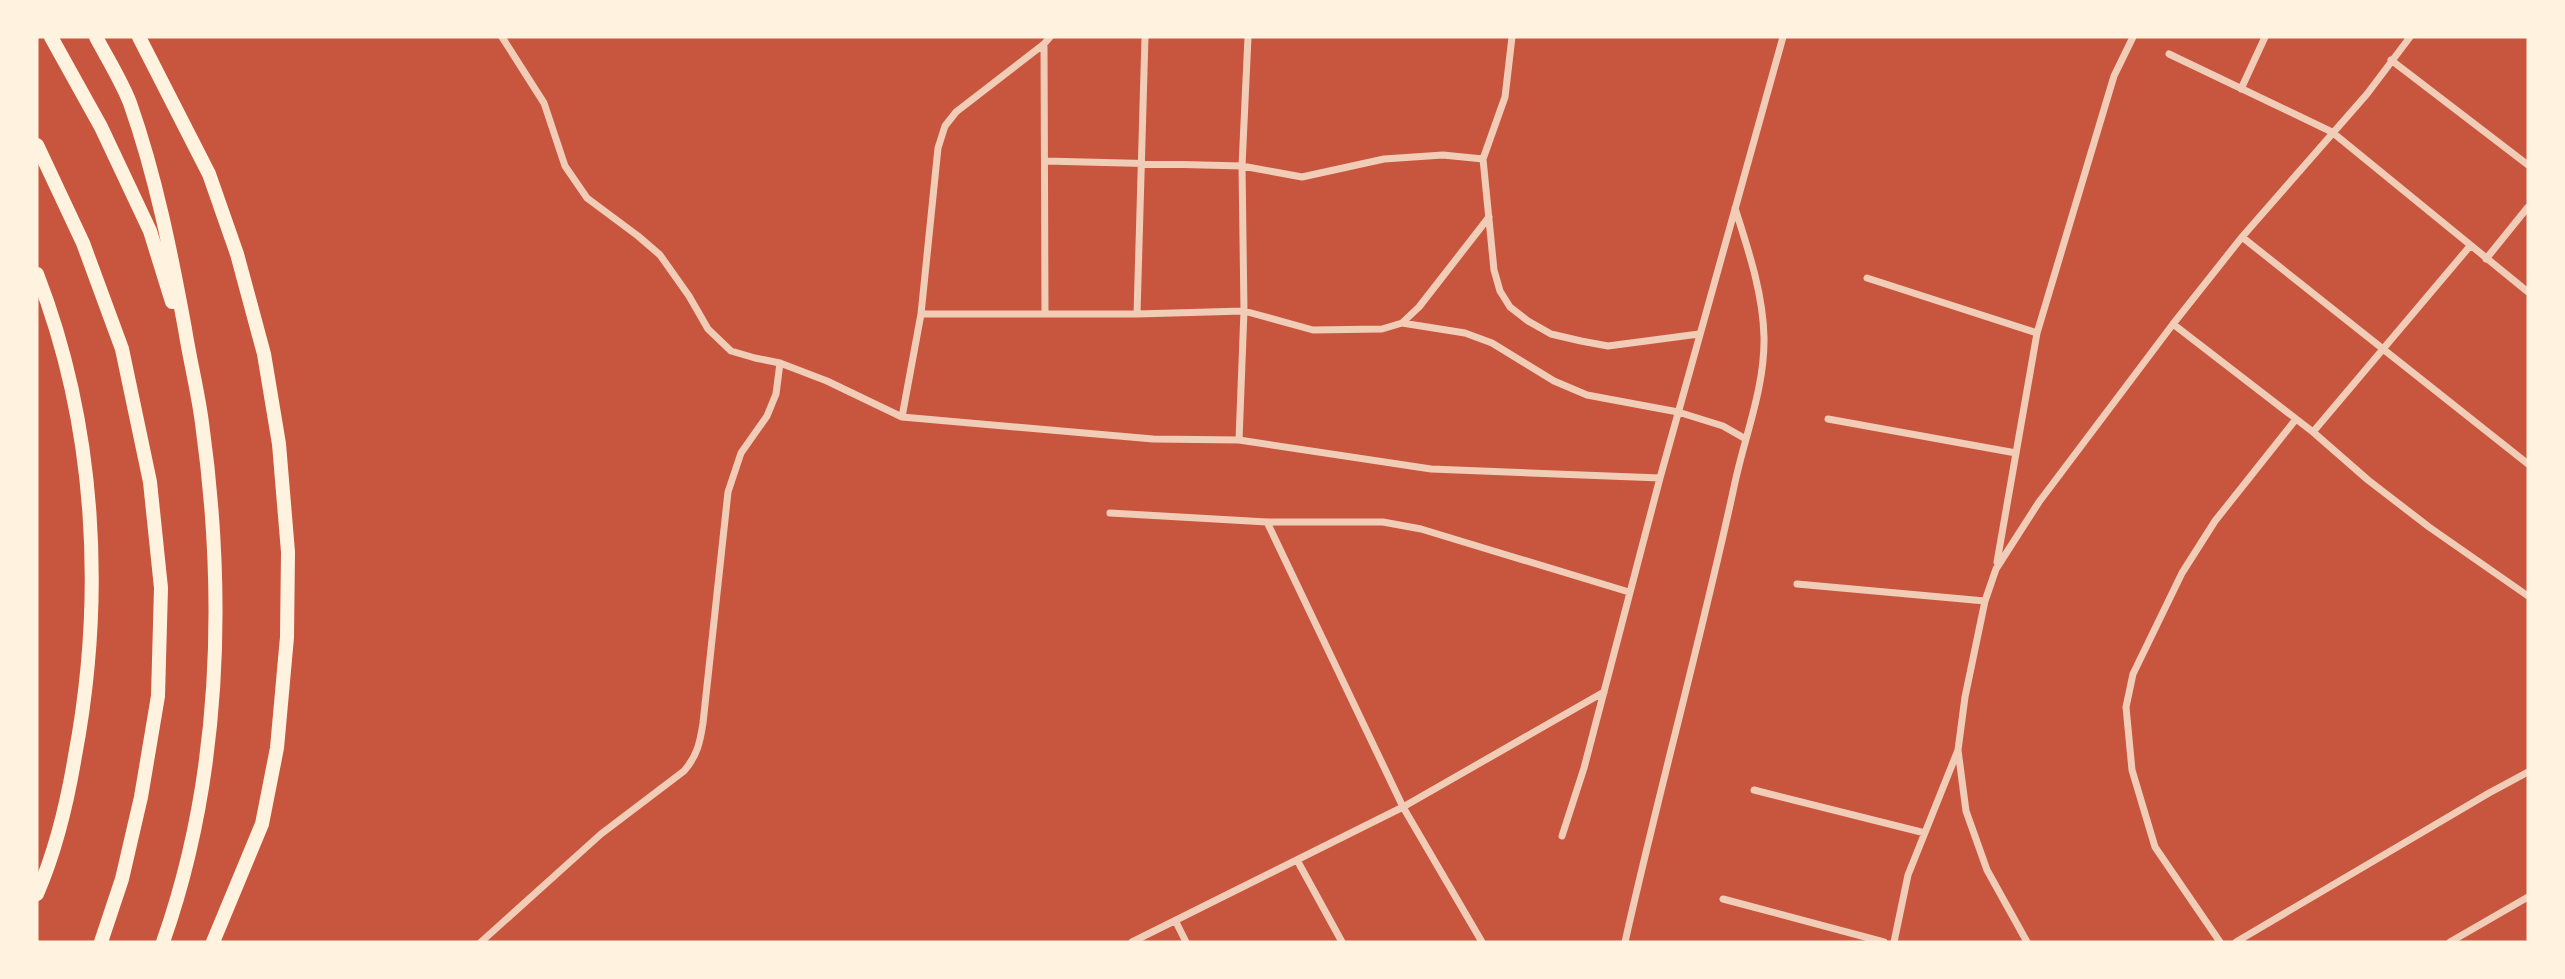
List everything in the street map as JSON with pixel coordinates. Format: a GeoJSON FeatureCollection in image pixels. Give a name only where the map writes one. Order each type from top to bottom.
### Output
{"type":"FeatureCollection","features":[{"type":"Feature","properties":{"kind":"highway"},"geometry":{"type":"LineString","coordinates":[[51,37],[100,127],[150,231],[191,363]]}},
{"type":"Feature","properties":{"kind":"highway"},"geometry":{"type":"LineString","coordinates":[[96,37],[129,101],[165,220],[202,422],[211,504],[216,617],[213,694],[199,812],[163,942]]}},
{"type":"Feature","properties":{"kind":"highway"},"geometry":{"type":"LineString","coordinates":[[139,37],[209,174],[237,254],[264,354],[279,444],[288,552],[288,637],[277,748],[262,824],[213,942]]}},
{"type":"Feature","properties":{"kind":"highway"},"geometry":{"type":"LineString","coordinates":[[37,145],[83,243],[122,349],[150,482],[161,588],[158,696],[141,797],[122,879],[101,942]]}},
{"type":"Feature","properties":{"kind":"highway"},"geometry":{"type":"LineString","coordinates":[[37,274],[65,363],[79,429],[89,507],[92,586],[90,656],[79,735],[65,813],[37,894]]}},
{"type":"Feature","properties":{"kind":"street"},"geometry":{"type":"LineString","coordinates":[[502,37],[544,103],[565,166],[587,198],[660,256],[689,296],[708,329],[731,351],[780,363],[827,381],[902,416],[1140,438],[1239,440],[1431,469],[1660,478]]}},
{"type":"Feature","properties":{"kind":"street"},"geometry":{"type":"LineString","coordinates":[[902,416],[921,314],[938,148],[944,126],[956,112],[1051,37]]}},
{"type":"Feature","properties":{"kind":"street"},"geometry":{"type":"LineString","coordinates":[[1137,314],[1145,37]]}},
{"type":"Feature","properties":{"kind":"street"},"geometry":{"type":"LineString","coordinates":[[1239,440],[1244,311],[1242,166],[1248,37]]}},
{"type":"Feature","properties":{"kind":"street"},"geometry":{"type":"LineString","coordinates":[[1512,37],[1505,97],[1483,159],[1494,270],[1500,291],[1510,307],[1551,334],[1608,346],[1699,334]]}},
{"type":"Feature","properties":{"kind":"street"},"geometry":{"type":"LineString","coordinates":[[1562,836],[1584,768],[1699,334],[1783,37]]}},
{"type":"Feature","properties":{"kind":"street"},"geometry":{"type":"LineString","coordinates":[[1894,942],[1908,875],[1958,750],[1965,697],[1985,601],[1996,569],[2036,333],[2114,76],[2133,37]]}},
{"type":"Feature","properties":{"kind":"street"},"geometry":{"type":"LineString","coordinates":[[2241,89],[2265,37]]}},
{"type":"Feature","properties":{"kind":"street"},"geometry":{"type":"LineString","coordinates":[[1996,569],[2039,502],[2173,324],[2242,237],[2367,94],[2410,37]]}},
{"type":"Feature","properties":{"kind":"street"},"geometry":{"type":"LineString","coordinates":[[1044,44],[1045,314]]}},
{"type":"Feature","properties":{"kind":"street"},"geometry":{"type":"LineString","coordinates":[[2169,54],[2332,132],[2528,292]]}},
{"type":"Feature","properties":{"kind":"street"},"geometry":{"type":"LineString","coordinates":[[2391,60],[2528,165]]}},
{"type":"Feature","properties":{"kind":"street"},"geometry":{"type":"LineString","coordinates":[[1045,161],[1242,166],[1302,177],[1384,159],[1443,155],[1483,159]]}},
{"type":"Feature","properties":{"kind":"street"},"geometry":{"type":"LineString","coordinates":[[1625,942],[1651,824],[1714,580],[1744,438],[1760,382],[1764,336],[1752,261],[1735,207]]}},
{"type":"Feature","properties":{"kind":"street"},"geometry":{"type":"LineString","coordinates":[[2486,259],[2528,207]]}},
{"type":"Feature","properties":{"kind":"street"},"geometry":{"type":"LineString","coordinates":[[921,314],[1244,311],[1313,330],[1382,329],[1402,323],[1419,307],[1489,217]]}},
{"type":"Feature","properties":{"kind":"street"},"geometry":{"type":"LineString","coordinates":[[2242,237],[2528,464]]}},
{"type":"Feature","properties":{"kind":"street"},"geometry":{"type":"LineString","coordinates":[[2313,432],[2470,246]]}},
{"type":"Feature","properties":{"kind":"street"},"geometry":{"type":"LineString","coordinates":[[1867,278],[2036,333]]}},
{"type":"Feature","properties":{"kind":"street"},"geometry":{"type":"LineString","coordinates":[[1402,323],[1474,336],[1492,343],[1554,381],[1587,396],[1678,412],[1723,426],[1744,438]]}},
{"type":"Feature","properties":{"kind":"street"},"geometry":{"type":"LineString","coordinates":[[2173,324],[2313,432],[2368,480],[2429,527],[2528,596]]}},
{"type":"Feature","properties":{"kind":"street"},"geometry":{"type":"LineString","coordinates":[[481,942],[601,834],[684,771],[694,759],[700,745],[703,723],[728,492],[741,453],[767,416],[776,394],[780,363]]}},
{"type":"Feature","properties":{"kind":"street"},"geometry":{"type":"LineString","coordinates":[[1828,419],[2016,453]]}},
{"type":"Feature","properties":{"kind":"street"},"geometry":{"type":"LineString","coordinates":[[2220,942],[2155,847],[2132,770],[2126,707],[2133,674],[2182,573],[2216,521],[2296,419]]}},
{"type":"Feature","properties":{"kind":"street"},"geometry":{"type":"LineString","coordinates":[[1110,513],[1267,522],[1382,522],[1421,529],[1629,592]]}},
{"type":"Feature","properties":{"kind":"street"},"geometry":{"type":"LineString","coordinates":[[1267,522],[1403,807],[1482,942]]}},
{"type":"Feature","properties":{"kind":"street"},"geometry":{"type":"LineString","coordinates":[[1797,584],[1985,601]]}},
{"type":"Feature","properties":{"kind":"street"},"geometry":{"type":"LineString","coordinates":[[1132,942],[1403,807],[1604,692]]}},
{"type":"Feature","properties":{"kind":"street"},"geometry":{"type":"LineString","coordinates":[[1958,750],[1966,811],[1987,870],[2027,942]]}},
{"type":"Feature","properties":{"kind":"street"},"geometry":{"type":"LineString","coordinates":[[2236,942],[2528,772]]}},
{"type":"Feature","properties":{"kind":"street"},"geometry":{"type":"LineString","coordinates":[[1754,790],[1925,833]]}},
{"type":"Feature","properties":{"kind":"street"},"geometry":{"type":"LineString","coordinates":[[1297,860],[1342,942]]}},
{"type":"Feature","properties":{"kind":"street"},"geometry":{"type":"LineString","coordinates":[[2450,942],[2528,897]]}},
{"type":"Feature","properties":{"kind":"street"},"geometry":{"type":"LineString","coordinates":[[1723,899],[1884,942]]}},
{"type":"Feature","properties":{"kind":"street"},"geometry":{"type":"LineString","coordinates":[[1176,922],[1186,942]]}}]}
